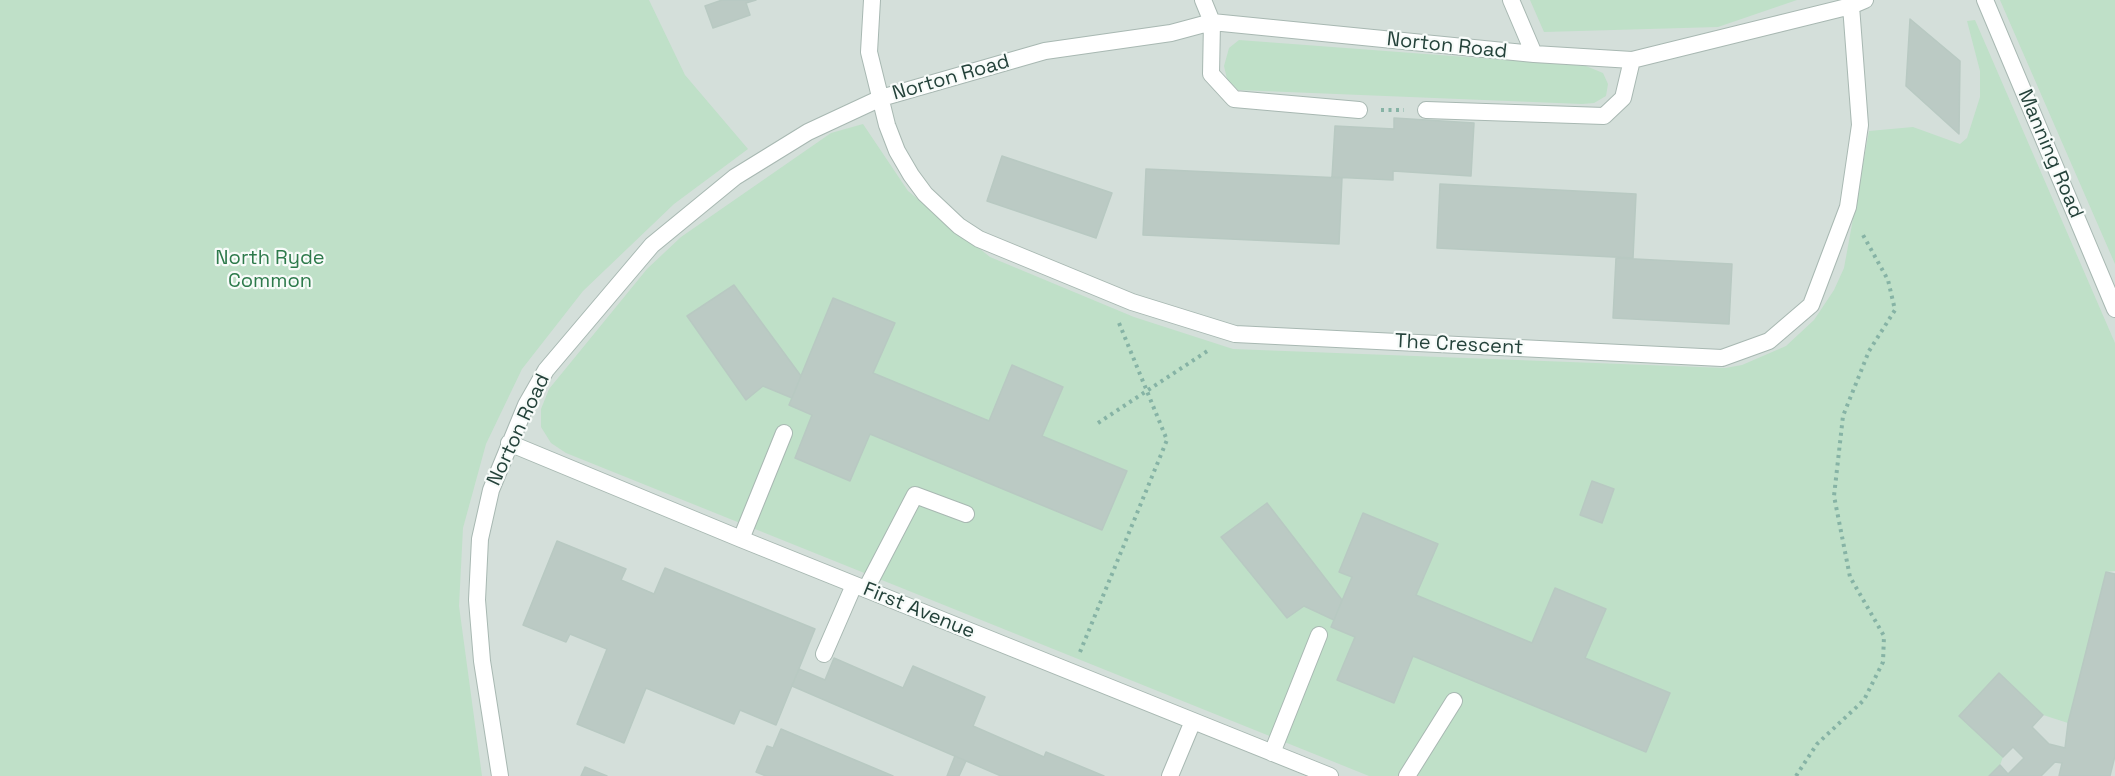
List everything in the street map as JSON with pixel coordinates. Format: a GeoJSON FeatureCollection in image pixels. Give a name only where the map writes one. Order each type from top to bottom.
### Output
{"type":"FeatureCollection","features":[{"type":"Feature","properties":{"kind":"lane","name":"The Crescent"},"geometry":{"type":"LineString","coordinates":[[872,0],[869,52],[887,125],[897,151],[925,194],[941,211],[979,239],[1132,302],[1234,334],[1722,358],[1769,341],[1811,305],[1848,207],[1860,125],[1858,3]]}},
{"type":"Feature","properties":{"kind":"lane"},"geometry":{"type":"LineString","coordinates":[[1203,0],[1212,22],[1211,74],[1234,99],[1359,110]]}},
{"type":"Feature","properties":{"kind":"lane"},"geometry":{"type":"LineString","coordinates":[[1511,0],[1534,54]]}},
{"type":"Feature","properties":{"kind":"lane","name":"Manning Road"},"geometry":{"type":"LineString","coordinates":[[1986,0],[2115,309]]}},
{"type":"Feature","properties":{"kind":"lane","name":"Norton Road"},"geometry":{"type":"LineString","coordinates":[[500,776],[482,661],[477,600],[480,539],[491,490],[526,405],[546,370],[652,245],[735,177],[808,132],[882,98],[1045,51],[1171,33],[1212,22],[1534,54],[1632,60],[1858,3]]}},
{"type":"Feature","properties":{"kind":"lane"},"geometry":{"type":"LineString","coordinates":[[1426,110],[1604,116],[1623,98],[1632,60]]}},
{"type":"Feature","properties":{"kind":"lane"},"geometry":{"type":"LineString","coordinates":[[741,539],[784,433]]}},
{"type":"Feature","properties":{"kind":"lane","name":"First Avenue"},"geometry":{"type":"LineString","coordinates":[[510,443],[741,539],[1330,776]]}},
{"type":"Feature","properties":{"kind":"lane"},"geometry":{"type":"LineString","coordinates":[[824,654],[860,587],[915,495],[966,514]]}},
{"type":"Feature","properties":{"kind":"lane"},"geometry":{"type":"LineString","coordinates":[[1272,753],[1319,635]]}},
{"type":"Feature","properties":{"kind":"lane"},"geometry":{"type":"LineString","coordinates":[[1407,776],[1454,701]]}},
{"type":"Feature","properties":{"kind":"lane"},"geometry":{"type":"LineString","coordinates":[[1170,776],[1193,721]]}},
{"type":"Feature","properties":{"kind":"path"},"geometry":{"type":"LineString","coordinates":[[1359,110],[1426,110]]}},
{"type":"Feature","properties":{"kind":"path"},"geometry":{"type":"LineString","coordinates":[[1796,776],[1817,744],[1864,700],[1883,662],[1884,636],[1850,577],[1834,496],[1843,416],[1869,351],[1894,310],[1888,280],[1848,207]]}},
{"type":"Feature","properties":{"kind":"path"},"geometry":{"type":"LineString","coordinates":[[1072,672],[1167,440],[1106,292]]}},
{"type":"Feature","properties":{"kind":"path"},"geometry":{"type":"LineString","coordinates":[[1098,423],[1234,334]]}},
{"type":"Feature","properties":{"kind":"shaded area"},"geometry":{"type":"Polygon","coordinates":[[[0,0],[2115,0],[2115,776],[0,776],[0,0]]]}},
{"type":"Feature","properties":{"kind":"green space","name":"North Ryde Common"},"geometry":{"type":"Polygon","coordinates":[[[0,0],[649,0],[685,75],[748,149],[674,204],[583,291],[522,369],[486,444],[463,528],[459,606],[482,776],[0,776],[0,0]]]}},
{"type":"Feature","properties":{"kind":"green space"},"geometry":{"type":"Polygon","coordinates":[[[1530,0],[1797,0],[1718,27],[1544,32],[1530,0]]]}},
{"type":"Feature","properties":{"kind":"green space"},"geometry":{"type":"Polygon","coordinates":[[[2000,0],[2115,0],[2115,264],[2003,7],[2000,0]]]}},
{"type":"Feature","properties":{"kind":"green space"},"geometry":{"type":"Polygon","coordinates":[[[1975,20],[2115,343],[2115,571],[2106,572],[2068,723],[2043,715],[1999,673],[1959,716],[2003,757],[2000,765],[1989,776],[1369,776],[566,453],[551,443],[541,427],[541,409],[549,389],[647,269],[681,237],[831,133],[863,124],[908,191],[990,257],[1134,317],[1233,349],[1725,368],[1742,365],[1786,346],[1814,320],[1834,290],[1844,268],[1869,131],[1913,127],[1960,144],[1967,138],[1980,97],[1980,71],[1967,21],[1975,20]]]}},
{"type":"Feature","properties":{"kind":"green space"},"geometry":{"type":"Polygon","coordinates":[[[1239,40],[1586,66],[1603,73],[1608,84],[1606,96],[1594,103],[1582,104],[1238,90],[1227,79],[1224,66],[1229,48],[1239,40]]]}},
{"type":"Feature","properties":{"kind":"building"},"geometry":{"type":"Polygon","coordinates":[[[722,0],[756,0],[746,3],[750,15],[713,28],[705,6],[722,0]]]}},
{"type":"Feature","properties":{"kind":"building"},"geometry":{"type":"Polygon","coordinates":[[[1910,19],[1960,61],[1959,134],[1906,86],[1910,19]]]}},
{"type":"Feature","properties":{"kind":"building"},"geometry":{"type":"Polygon","coordinates":[[[1394,118],[1474,123],[1471,176],[1393,171],[1393,180],[1332,177],[1335,126],[1394,129],[1394,118]]]}},
{"type":"Feature","properties":{"kind":"building"},"geometry":{"type":"Polygon","coordinates":[[[1002,156],[1112,193],[1096,238],[987,201],[1002,156]]]}},
{"type":"Feature","properties":{"kind":"building"},"geometry":{"type":"Polygon","coordinates":[[[1146,169],[1342,178],[1339,244],[1143,235],[1146,169]]]}},
{"type":"Feature","properties":{"kind":"building"},"geometry":{"type":"Polygon","coordinates":[[[1440,184],[1636,194],[1633,258],[1437,248],[1440,184]]]}},
{"type":"Feature","properties":{"kind":"building"},"geometry":{"type":"Polygon","coordinates":[[[1616,258],[1732,264],[1729,324],[1613,318],[1616,258]]]}},
{"type":"Feature","properties":{"kind":"building"},"geometry":{"type":"Polygon","coordinates":[[[734,285],[801,376],[792,398],[763,386],[746,400],[687,316],[734,285]]]}},
{"type":"Feature","properties":{"kind":"building"},"geometry":{"type":"Polygon","coordinates":[[[833,298],[895,323],[873,373],[989,421],[1012,365],[1063,387],[1042,436],[1127,471],[1102,530],[870,434],[850,481],[795,458],[812,415],[789,405],[833,298]]]}},
{"type":"Feature","properties":{"kind":"building"},"geometry":{"type":"Polygon","coordinates":[[[1592,481],[1614,489],[1602,523],[1580,515],[1592,481]]]}},
{"type":"Feature","properties":{"kind":"building"},"geometry":{"type":"Polygon","coordinates":[[[1267,503],[1342,600],[1334,620],[1304,606],[1287,618],[1221,537],[1267,503]]]}},
{"type":"Feature","properties":{"kind":"building"},"geometry":{"type":"Polygon","coordinates":[[[1363,513],[1438,544],[1416,595],[1532,643],[1555,588],[1606,609],[1585,658],[1670,693],[1646,752],[1413,656],[1394,703],[1337,680],[1355,637],[1331,627],[1352,577],[1339,572],[1363,513]]]}},
{"type":"Feature","properties":{"kind":"building"},"geometry":{"type":"Polygon","coordinates":[[[557,541],[626,569],[621,580],[654,594],[665,568],[815,629],[776,725],[740,710],[734,724],[646,688],[624,743],[577,724],[607,649],[570,634],[566,642],[523,625],[557,541]]]}},
{"type":"Feature","properties":{"kind":"building"},"geometry":{"type":"Polygon","coordinates":[[[2106,572],[2115,574],[2115,756],[2110,776],[2059,776],[2062,763],[2055,762],[2041,776],[1989,776],[2000,765],[2008,774],[2024,758],[2013,747],[2003,757],[1959,716],[1999,673],[2043,715],[2032,727],[2049,744],[2065,748],[2068,723],[2106,572]]]}},
{"type":"Feature","properties":{"kind":"building"},"geometry":{"type":"Polygon","coordinates":[[[834,658],[903,688],[913,666],[985,697],[973,726],[1044,757],[1046,752],[1104,776],[1001,776],[792,686],[799,669],[825,680],[834,658]]]}},
{"type":"Feature","properties":{"kind":"building"},"geometry":{"type":"Polygon","coordinates":[[[781,729],[893,776],[766,776],[756,772],[767,746],[773,748],[781,729]]]}},
{"type":"Feature","properties":{"kind":"building"},"geometry":{"type":"Polygon","coordinates":[[[955,756],[966,761],[959,776],[947,776],[955,756]]]}},
{"type":"Feature","properties":{"kind":"building"},"geometry":{"type":"Polygon","coordinates":[[[585,767],[607,776],[581,776],[585,767]]]}}]}
